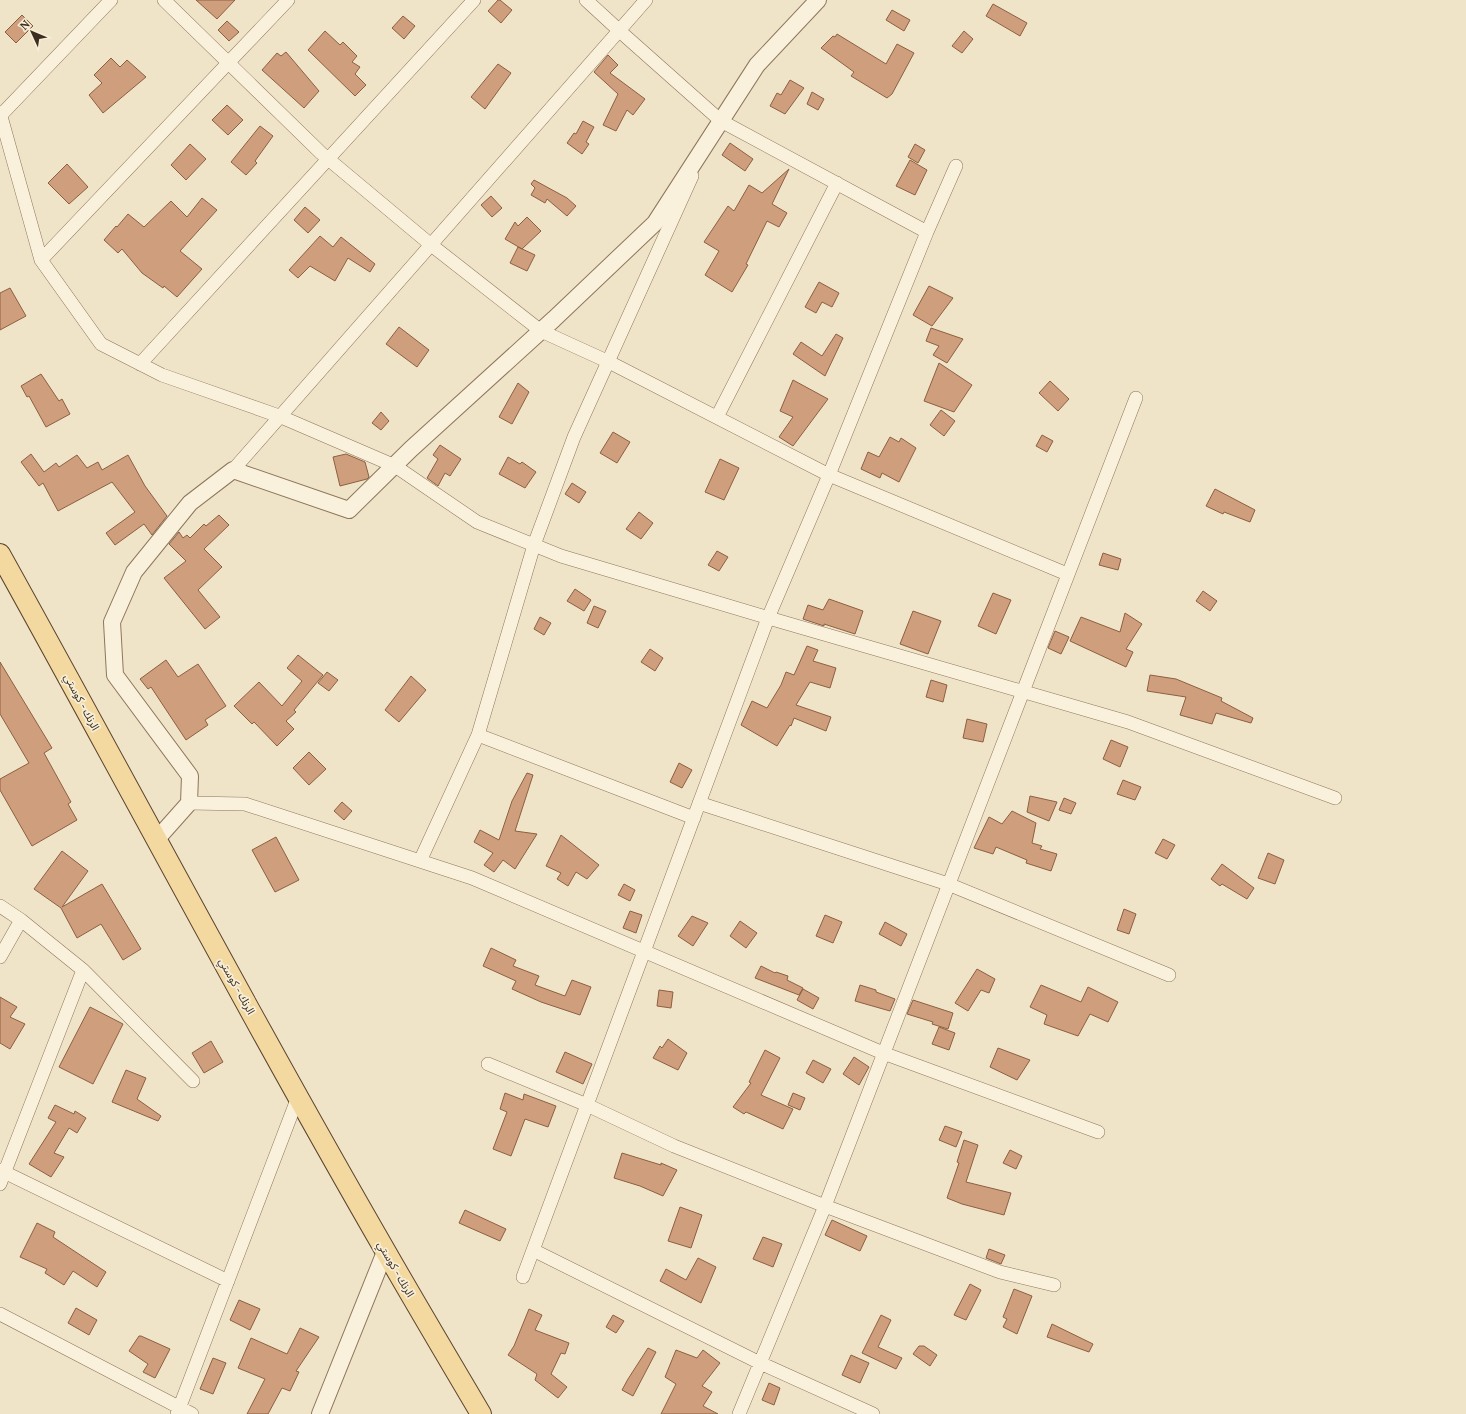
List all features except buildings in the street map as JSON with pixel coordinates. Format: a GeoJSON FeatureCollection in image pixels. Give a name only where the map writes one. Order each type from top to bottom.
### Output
{"type":"FeatureCollection","features":[{"type":"Feature","properties":{"kind":"main road","name":"الرنك - كوستي"},"geometry":{"type":"LineString","coordinates":[[0,554],[298,1097],[385,1252],[481,1414]]}},
{"type":"Feature","properties":{"kind":"street"},"geometry":{"type":"LineString","coordinates":[[111,0],[0,114],[41,260],[101,344],[162,375],[279,416],[395,466],[477,522],[561,556],[768,618],[1128,722],[1335,798]]}},
{"type":"Feature","properties":{"kind":"street"},"geometry":{"type":"LineString","coordinates":[[164,0],[328,159],[430,244],[541,331],[608,362],[829,475],[1068,574]]}},
{"type":"Feature","properties":{"kind":"street"},"geometry":{"type":"LineString","coordinates":[[41,260],[288,0]]}},
{"type":"Feature","properties":{"kind":"street"},"geometry":{"type":"LineString","coordinates":[[140,364],[474,0]]}},
{"type":"Feature","properties":{"kind":"street"},"geometry":{"type":"LineString","coordinates":[[586,0],[721,121],[927,232]]}},
{"type":"Feature","properties":{"kind":"street"},"geometry":{"type":"LineString","coordinates":[[157,839],[189,803],[190,776],[115,675],[112,622],[134,572],[190,503],[233,470],[618,30],[646,0]]}},
{"type":"Feature","properties":{"kind":"street"},"geometry":{"type":"LineString","coordinates":[[233,470],[349,510],[411,449],[541,331],[655,223],[757,65],[818,0]]}},
{"type":"Feature","properties":{"kind":"street"},"geometry":{"type":"LineString","coordinates":[[420,861],[478,735],[534,545],[574,437],[706,145]]}},
{"type":"Feature","properties":{"kind":"street"},"geometry":{"type":"LineString","coordinates":[[523,1277],[768,618],[829,475],[927,232],[956,166]]}},
{"type":"Feature","properties":{"kind":"street"},"geometry":{"type":"LineString","coordinates":[[717,417],[837,183]]}},
{"type":"Feature","properties":{"kind":"street"},"geometry":{"type":"LineString","coordinates":[[739,1414],[825,1206],[1136,398]]}},
{"type":"Feature","properties":{"kind":"street"},"geometry":{"type":"LineString","coordinates":[[478,735],[694,818]]}},
{"type":"Feature","properties":{"kind":"street"},"geometry":{"type":"LineString","coordinates":[[189,803],[245,804],[472,878],[883,1053],[1098,1132]]}},
{"type":"Feature","properties":{"kind":"street"},"geometry":{"type":"LineString","coordinates":[[699,803],[948,884],[1169,975]]}},
{"type":"Feature","properties":{"kind":"street"},"geometry":{"type":"LineString","coordinates":[[0,906],[21,920],[83,970],[193,1080]]}},
{"type":"Feature","properties":{"kind":"street"},"geometry":{"type":"LineString","coordinates":[[0,957],[21,920]]}},
{"type":"Feature","properties":{"kind":"street"},"geometry":{"type":"LineString","coordinates":[[83,970],[1,1176],[228,1281]]}},
{"type":"Feature","properties":{"kind":"street"},"geometry":{"type":"LineString","coordinates":[[488,1064],[587,1105],[674,1146],[825,1206],[1000,1272],[1054,1285]]}},
{"type":"Feature","properties":{"kind":"street"},"geometry":{"type":"LineString","coordinates":[[178,1411],[298,1097]]}},
{"type":"Feature","properties":{"kind":"street"},"geometry":{"type":"LineString","coordinates":[[533,1250],[760,1363],[873,1414]]}},
{"type":"Feature","properties":{"kind":"street"},"geometry":{"type":"LineString","coordinates":[[320,1414],[385,1252]]}},
{"type":"Feature","properties":{"kind":"street"},"geometry":{"type":"LineString","coordinates":[[0,1314],[178,1411],[192,1414]]}}]}
